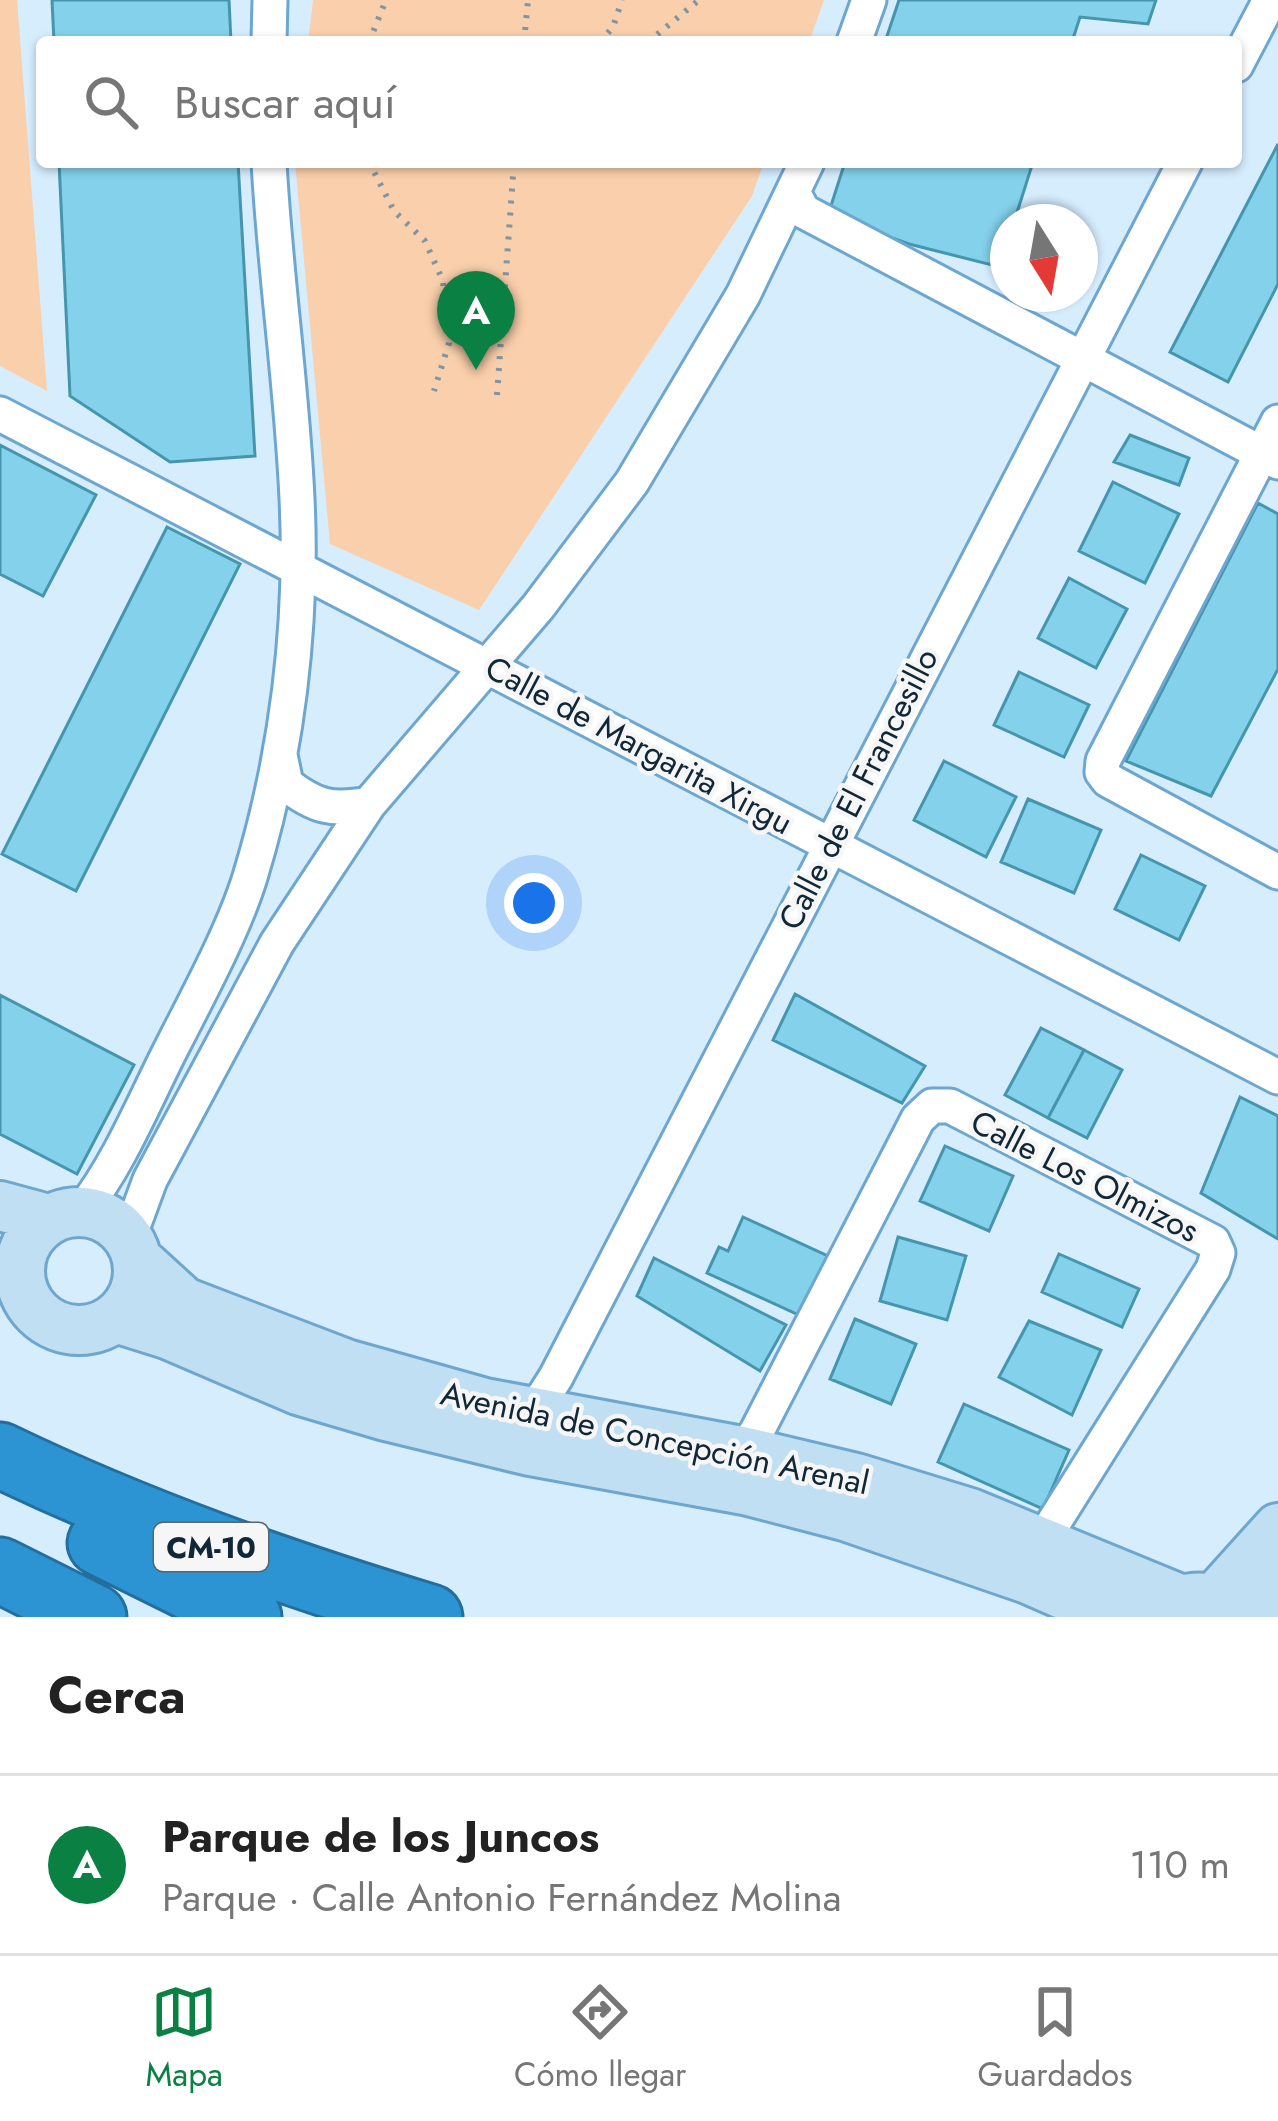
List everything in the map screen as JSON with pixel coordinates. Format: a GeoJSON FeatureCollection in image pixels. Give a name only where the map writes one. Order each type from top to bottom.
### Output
{"type":"FeatureCollection","features":[{"type":"Feature","properties":{"kind":"highway","name":"CM-10"},"geometry":{"type":"LineString","coordinates":[[0,1455],[89,1498],[199,1542],[430,1617]]}},
{"type":"Feature","properties":{"kind":"highway","name":"CM-10"},"geometry":{"type":"LineString","coordinates":[[0,1493],[248,1617]]}},
{"type":"Feature","properties":{"kind":"highway"},"geometry":{"type":"LineString","coordinates":[[0,1570],[94,1617]]}},
{"type":"Feature","properties":{"kind":"highway"},"geometry":{"type":"LineString","coordinates":[[0,1603],[28,1617]]}},
{"type":"Feature","properties":{"kind":"street"},"geometry":{"type":"LineString","coordinates":[[269,36],[270,0]]}},
{"type":"Feature","properties":{"kind":"street"},"geometry":{"type":"LineString","coordinates":[[856,36],[868,0]]}},
{"type":"Feature","properties":{"kind":"street"},"geometry":{"type":"LineString","coordinates":[[1242,54],[1270,0]]}},
{"type":"Feature","properties":{"kind":"street"},"geometry":{"type":"LineString","coordinates":[[269,168],[292,430],[298,567],[280,755],[249,881],[114,1161],[65,1215],[28,1237],[10,1276],[32,1309],[48,1323],[75,1331],[101,1327],[130,1302],[138,1282],[134,1248],[150,1180],[277,943],[369,804],[488,665],[632,482],[716,343],[800,178]]}},
{"type":"Feature","properties":{"kind":"street","name":"Calle de El Francesillo"},"geometry":{"type":"LineString","coordinates":[[526,1412],[556,1377],[1182,168]]}},
{"type":"Feature","properties":{"kind":"street"},"geometry":{"type":"LineString","coordinates":[[800,178],[803,211],[1270,458]]}},
{"type":"Feature","properties":{"kind":"street","name":"Calle de Margarita Xirgu"},"geometry":{"type":"LineString","coordinates":[[0,414],[1278,1077]]}},
{"type":"Feature","properties":{"kind":"street"},"geometry":{"type":"LineString","coordinates":[[1278,422],[1270,458],[1103,761],[1102,772],[1108,780],[1278,872]]}},
{"type":"Feature","properties":{"kind":"street"},"geometry":{"type":"LineString","coordinates":[[280,755],[286,784],[314,806],[341,810],[369,804]]}},
{"type":"Feature","properties":{"kind":"street","name":"Calle Los Olmizos"},"geometry":{"type":"LineString","coordinates":[[742,1451],[756,1433],[918,1119],[932,1106],[950,1106],[1213,1242],[1219,1253],[1054,1522],[1049,1544]]}},
{"type":"Feature","properties":{"kind":"street"},"geometry":{"type":"LineString","coordinates":[[0,1206],[108,1219],[134,1248]]}},
{"type":"Feature","properties":{"kind":"street","name":"Avenida de Concepción Arenal"},"geometry":{"type":"LineString","coordinates":[[134,1248],[184,1302],[231,1323],[424,1388],[856,1478],[970,1514],[1211,1610]]}},
{"type":"Feature","properties":{"kind":"street","name":"Avenida de Concepción Arenal"},"geometry":{"type":"LineString","coordinates":[[116,1318],[298,1390],[386,1415],[530,1451],[749,1491],[845,1516],[1028,1579],[1115,1617]]}},
{"type":"Feature","properties":{"kind":"street"},"geometry":{"type":"LineString","coordinates":[[1211,1610],[1278,1528]]}},
{"type":"Feature","properties":{"kind":"street"},"geometry":{"type":"LineString","coordinates":[[1211,1610],[1278,1586]]}},
{"type":"Feature","properties":{"kind":"path"},"geometry":{"type":"LineString","coordinates":[[371,36],[386,0]]}},
{"type":"Feature","properties":{"kind":"path"},"geometry":{"type":"LineString","coordinates":[[525,36],[528,0]]}},
{"type":"Feature","properties":{"kind":"path"},"geometry":{"type":"LineString","coordinates":[[605,36],[622,0]]}},
{"type":"Feature","properties":{"kind":"path"},"geometry":{"type":"LineString","coordinates":[[654,36],[699,0]]}},
{"type":"Feature","properties":{"kind":"path"},"geometry":{"type":"LineString","coordinates":[[372,168],[394,211],[425,241],[443,280],[449,343],[434,391]]}},
{"type":"Feature","properties":{"kind":"path"},"geometry":{"type":"LineString","coordinates":[[497,395],[514,168]]}},
{"type":"Feature","properties":{"kind":"shaded area"},"geometry":{"type":"Polygon","coordinates":[[[0,0],[17,0],[47,391],[0,366],[0,0]]]}},
{"type":"Feature","properties":{"kind":"shaded area"},"geometry":{"type":"Polygon","coordinates":[[[313,0],[824,0],[811,36],[309,36],[313,0]]]}},
{"type":"Feature","properties":{"kind":"shaded area"},"geometry":{"type":"Polygon","coordinates":[[[296,168],[762,168],[752,196],[479,610],[330,544],[296,168]]]}},
{"type":"Feature","properties":{"kind":"building"},"geometry":{"type":"Polygon","coordinates":[[[52,0],[229,0],[231,36],[54,36],[52,0]]]}},
{"type":"Feature","properties":{"kind":"building"},"geometry":{"type":"Polygon","coordinates":[[[899,0],[1156,0],[1148,24],[1080,17],[1074,36],[887,36],[899,0]]]}},
{"type":"Feature","properties":{"kind":"building"},"geometry":{"type":"Polygon","coordinates":[[[1278,144],[1278,284],[1228,382],[1170,352],[1278,144]]]}},
{"type":"Feature","properties":{"kind":"building"},"geometry":{"type":"Polygon","coordinates":[[[59,168],[238,168],[255,456],[170,462],[70,396],[59,168]]]}},
{"type":"Feature","properties":{"kind":"building"},"geometry":{"type":"Polygon","coordinates":[[[843,168],[1031,168],[1020,204],[990,204],[990,264],[909,244],[828,215],[843,168]]]}},
{"type":"Feature","properties":{"kind":"building"},"geometry":{"type":"Polygon","coordinates":[[[1130,435],[1189,458],[1179,485],[1114,462],[1130,435]]]}},
{"type":"Feature","properties":{"kind":"building"},"geometry":{"type":"Polygon","coordinates":[[[0,445],[96,495],[43,596],[0,574],[0,445]]]}},
{"type":"Feature","properties":{"kind":"building"},"geometry":{"type":"Polygon","coordinates":[[[1113,482],[1179,514],[1145,583],[1079,551],[1113,482]]]}},
{"type":"Feature","properties":{"kind":"building"},"geometry":{"type":"Polygon","coordinates":[[[1258,503],[1278,514],[1278,669],[1211,796],[1126,761],[1258,503]]]}},
{"type":"Feature","properties":{"kind":"building"},"geometry":{"type":"Polygon","coordinates":[[[167,527],[240,564],[76,891],[2,854],[167,527]]]}},
{"type":"Feature","properties":{"kind":"building"},"geometry":{"type":"Polygon","coordinates":[[[1069,578],[1127,609],[1096,668],[1038,638],[1069,578]]]}},
{"type":"Feature","properties":{"kind":"building"},"geometry":{"type":"Polygon","coordinates":[[[1019,672],[1089,705],[1064,757],[994,725],[1019,672]]]}},
{"type":"Feature","properties":{"kind":"building"},"geometry":{"type":"Polygon","coordinates":[[[944,761],[1016,797],[986,857],[914,820],[944,761]]]}},
{"type":"Feature","properties":{"kind":"building"},"geometry":{"type":"Polygon","coordinates":[[[1028,799],[1101,830],[1074,893],[1001,862],[1028,799]]]}},
{"type":"Feature","properties":{"kind":"building"},"geometry":{"type":"Polygon","coordinates":[[[1141,855],[1205,886],[1179,940],[1115,909],[1141,855]]]}},
{"type":"Feature","properties":{"kind":"building"},"geometry":{"type":"Polygon","coordinates":[[[795,994],[925,1066],[902,1103],[773,1040],[795,994]]]}},
{"type":"Feature","properties":{"kind":"building"},"geometry":{"type":"Polygon","coordinates":[[[0,995],[134,1065],[77,1174],[0,1134],[0,995]]]}},
{"type":"Feature","properties":{"kind":"building"},"geometry":{"type":"Polygon","coordinates":[[[1041,1028],[1084,1050],[1048,1118],[1005,1095],[1041,1028]]]}},
{"type":"Feature","properties":{"kind":"building"},"geometry":{"type":"Polygon","coordinates":[[[1084,1050],[1122,1070],[1087,1138],[1048,1118],[1084,1050]]]}},
{"type":"Feature","properties":{"kind":"building"},"geometry":{"type":"Polygon","coordinates":[[[1240,1097],[1278,1116],[1278,1239],[1201,1193],[1240,1097]]]}},
{"type":"Feature","properties":{"kind":"building"},"geometry":{"type":"Polygon","coordinates":[[[945,1146],[1013,1176],[989,1231],[920,1201],[945,1146]]]}},
{"type":"Feature","properties":{"kind":"building"},"geometry":{"type":"Polygon","coordinates":[[[743,1217],[828,1256],[801,1316],[707,1273],[719,1247],[728,1251],[743,1217]]]}},
{"type":"Feature","properties":{"kind":"building"},"geometry":{"type":"Polygon","coordinates":[[[898,1237],[966,1256],[947,1320],[880,1301],[898,1237]]]}},
{"type":"Feature","properties":{"kind":"building"},"geometry":{"type":"Polygon","coordinates":[[[1059,1254],[1139,1289],[1122,1327],[1042,1292],[1059,1254]]]}},
{"type":"Feature","properties":{"kind":"building"},"geometry":{"type":"Polygon","coordinates":[[[654,1258],[786,1325],[760,1371],[637,1296],[654,1258]]]}},
{"type":"Feature","properties":{"kind":"building"},"geometry":{"type":"Polygon","coordinates":[[[855,1319],[916,1344],[891,1404],[830,1379],[855,1319]]]}},
{"type":"Feature","properties":{"kind":"building"},"geometry":{"type":"Polygon","coordinates":[[[1029,1321],[1101,1350],[1072,1415],[999,1377],[1029,1321]]]}},
{"type":"Feature","properties":{"kind":"building"},"geometry":{"type":"Polygon","coordinates":[[[964,1404],[1069,1450],[1043,1509],[938,1462],[964,1404]]]}},
{"type":"Feature","properties":{"kind":"place","name":"Parque de los Juncos"},"geometry":{"type":"Point","coordinates":[476,370]}}]}
